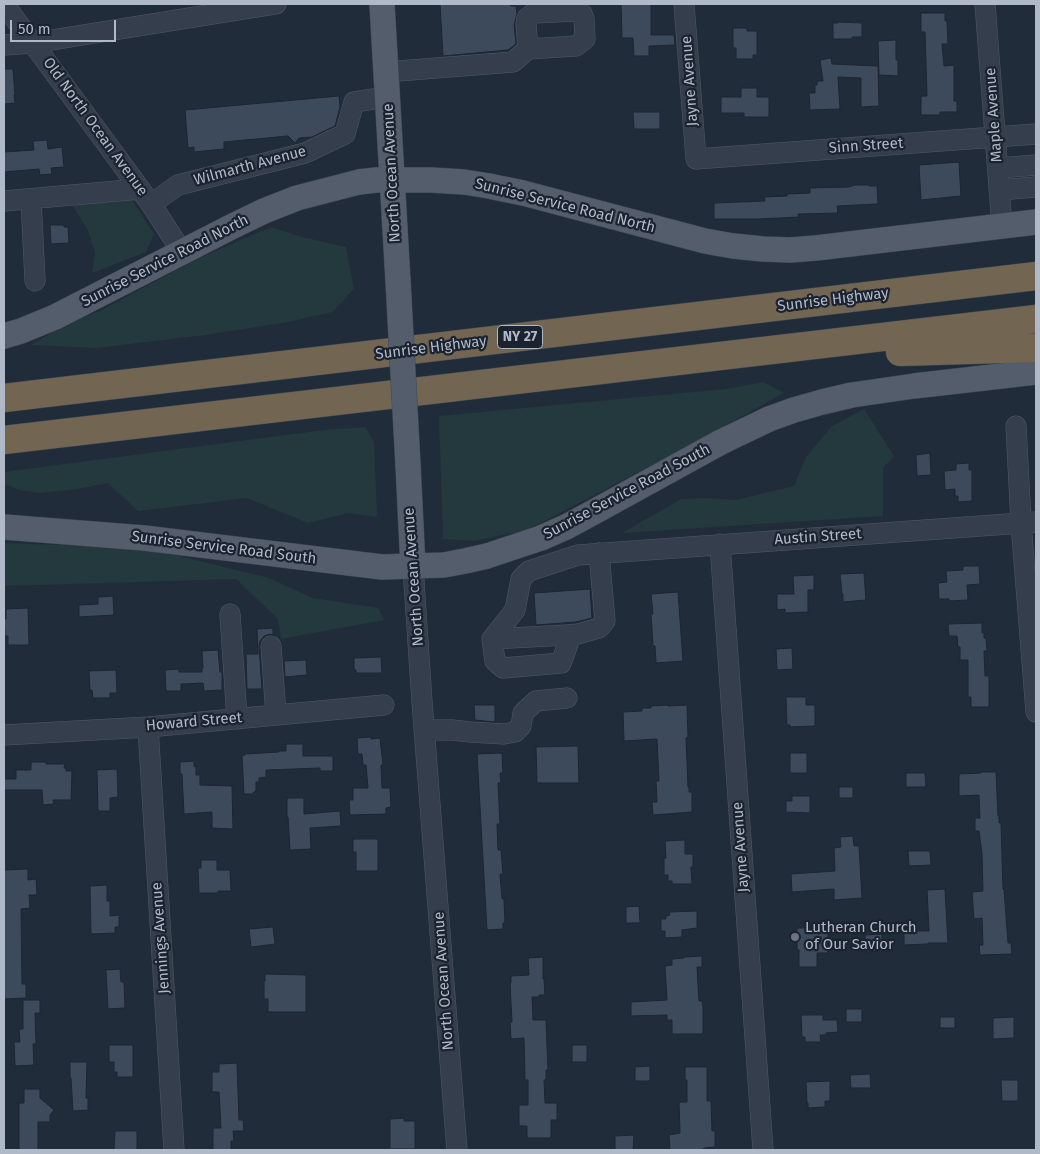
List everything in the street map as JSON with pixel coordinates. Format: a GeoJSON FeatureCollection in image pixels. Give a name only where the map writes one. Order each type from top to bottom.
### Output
{"type":"FeatureCollection","features":[{"type":"Feature","properties":{"kind":"highway"},"geometry":{"type":"LineString","coordinates":[[951,286],[1036,264]]}},
{"type":"Feature","properties":{"kind":"highway","name":"Sunrise Highway"},"geometry":{"type":"LineString","coordinates":[[4,398],[1036,276]]}},
{"type":"Feature","properties":{"kind":"highway"},"geometry":{"type":"LineString","coordinates":[[4,440],[1036,319]]}},
{"type":"Feature","properties":{"kind":"highway"},"geometry":{"type":"LineString","coordinates":[[753,353],[897,352],[1036,348]]}},
{"type":"Feature","properties":{"kind":"main road","name":"North Ocean Avenue"},"geometry":{"type":"LineString","coordinates":[[382,4],[413,567]]}},
{"type":"Feature","properties":{"kind":"main road","name":"Sunrise Service Road North"},"geometry":{"type":"LineString","coordinates":[[4,336],[55,317],[264,211],[297,198],[359,182],[431,180],[489,186],[705,241],[763,249],[790,250],[816,248],[1036,222]]}},
{"type":"Feature","properties":{"kind":"main road","name":"Sunrise Service Road South"},"geometry":{"type":"LineString","coordinates":[[4,526],[144,538],[382,567],[444,565],[514,548],[566,527],[729,438],[794,410],[852,395],[1036,372]]}},
{"type":"Feature","properties":{"kind":"street","name":"Old North Ocean Avenue"},"geometry":{"type":"LineString","coordinates":[[4,4],[146,197],[182,252]]}},
{"type":"Feature","properties":{"kind":"street"},"geometry":{"type":"LineString","coordinates":[[4,45],[33,43],[276,4]]}},
{"type":"Feature","properties":{"kind":"street","name":"Jayne Avenue"},"geometry":{"type":"LineString","coordinates":[[684,4],[696,159]]}},
{"type":"Feature","properties":{"kind":"street","name":"Maple Avenue"},"geometry":{"type":"LineString","coordinates":[[985,4],[1002,226]]}},
{"type":"Feature","properties":{"kind":"street"},"geometry":{"type":"LineString","coordinates":[[385,72],[513,62],[528,49]]}},
{"type":"Feature","properties":{"kind":"street","name":"Wilmarth Avenue"},"geometry":{"type":"LineString","coordinates":[[4,201],[146,197],[178,185],[305,153],[345,134],[354,102],[387,97]]}},
{"type":"Feature","properties":{"kind":"street","name":"Sinn Street"},"geometry":{"type":"LineString","coordinates":[[696,159],[1036,134]]}},
{"type":"Feature","properties":{"kind":"street"},"geometry":{"type":"LineString","coordinates":[[998,168],[1036,165]]}},
{"type":"Feature","properties":{"kind":"street"},"geometry":{"type":"LineString","coordinates":[[999,190],[1036,187]]}},
{"type":"Feature","properties":{"kind":"street"},"geometry":{"type":"LineString","coordinates":[[31,199],[35,282]]}},
{"type":"Feature","properties":{"kind":"street"},"geometry":{"type":"LineString","coordinates":[[1016,426],[1029,523],[1036,712]]}},
{"type":"Feature","properties":{"kind":"street","name":"Austin Street"},"geometry":{"type":"LineString","coordinates":[[492,639],[515,610],[521,579],[529,571],[578,555],[1029,523]]}},
{"type":"Feature","properties":{"kind":"street","name":"Jayne Avenue"},"geometry":{"type":"LineString","coordinates":[[720,544],[763,1150]]}},
{"type":"Feature","properties":{"kind":"street"},"geometry":{"type":"LineString","coordinates":[[566,635],[568,644],[561,664],[502,668],[495,661],[492,639],[578,634],[599,628],[606,621],[599,553]]}},
{"type":"Feature","properties":{"kind":"street","name":"North Ocean Avenue"},"geometry":{"type":"LineString","coordinates":[[413,567],[457,1150]]}},
{"type":"Feature","properties":{"kind":"street"},"geometry":{"type":"LineString","coordinates":[[230,614],[237,719]]}},
{"type":"Feature","properties":{"kind":"street"},"geometry":{"type":"LineString","coordinates":[[271,646],[276,715]]}},
{"type":"Feature","properties":{"kind":"street"},"geometry":{"type":"LineString","coordinates":[[424,730],[504,734],[515,732],[520,726],[523,713],[536,701],[567,698]]}},
{"type":"Feature","properties":{"kind":"street","name":"Howard Street"},"geometry":{"type":"LineString","coordinates":[[4,735],[148,727],[384,706]]}},
{"type":"Feature","properties":{"kind":"street","name":"Jennings Avenue"},"geometry":{"type":"LineString","coordinates":[[148,727],[174,1150]]}},
{"type":"Feature","properties":{"kind":"green space"},"geometry":{"type":"Polygon","coordinates":[[[130,197],[154,234],[146,252],[92,273],[95,253],[88,230],[72,205],[130,197]]]}},
{"type":"Feature","properties":{"kind":"green space"},"geometry":{"type":"Polygon","coordinates":[[[271,227],[302,237],[346,247],[354,289],[332,312],[288,322],[205,335],[96,348],[31,345],[71,321],[98,312],[197,259],[271,227]]]}},
{"type":"Feature","properties":{"kind":"green space"},"geometry":{"type":"Polygon","coordinates":[[[763,382],[784,393],[677,452],[527,530],[474,541],[443,539],[439,416],[726,389],[763,382]]]}},
{"type":"Feature","properties":{"kind":"green space"},"geometry":{"type":"Polygon","coordinates":[[[864,409],[894,456],[883,468],[883,516],[622,533],[681,499],[736,500],[794,486],[806,457],[831,427],[864,409]]]}},
{"type":"Feature","properties":{"kind":"green space"},"geometry":{"type":"Polygon","coordinates":[[[365,427],[374,442],[377,517],[348,513],[308,523],[247,498],[138,511],[108,483],[78,489],[40,493],[19,490],[4,484],[4,472],[324,430],[365,427]]]}},
{"type":"Feature","properties":{"kind":"green space"},"geometry":{"type":"Polygon","coordinates":[[[4,543],[146,548],[269,578],[313,598],[378,608],[384,620],[281,639],[278,619],[236,579],[4,586],[4,543]]]}},
{"type":"Feature","properties":{"kind":"building"},"geometry":{"type":"Polygon","coordinates":[[[440,4],[510,4],[511,6],[516,6],[517,14],[514,25],[516,44],[508,50],[443,56],[440,4]]]}},
{"type":"Feature","properties":{"kind":"building"},"geometry":{"type":"Polygon","coordinates":[[[621,4],[651,4],[651,35],[674,35],[675,45],[649,46],[649,56],[634,56],[633,38],[622,38],[621,4]]]}},
{"type":"Feature","properties":{"kind":"building"},"geometry":{"type":"Polygon","coordinates":[[[921,13],[945,13],[948,44],[942,44],[944,66],[954,65],[954,101],[957,101],[957,112],[940,112],[940,115],[921,115],[921,96],[927,96],[925,32],[921,32],[921,13]]]}},
{"type":"Feature","properties":{"kind":"building"},"geometry":{"type":"Polygon","coordinates":[[[833,23],[862,23],[862,37],[833,39],[833,23]]]}},
{"type":"Feature","properties":{"kind":"building"},"geometry":{"type":"Polygon","coordinates":[[[733,28],[747,28],[747,31],[757,31],[757,55],[753,55],[753,59],[736,59],[736,48],[733,48],[733,28]]]}},
{"type":"Feature","properties":{"kind":"building"},"geometry":{"type":"Polygon","coordinates":[[[896,40],[898,76],[879,75],[878,41],[896,40]]]}},
{"type":"Feature","properties":{"kind":"building"},"geometry":{"type":"Polygon","coordinates":[[[831,58],[832,64],[878,66],[879,106],[861,107],[861,78],[838,77],[840,109],[810,110],[809,93],[815,93],[817,81],[823,81],[820,60],[831,58]]]}},
{"type":"Feature","properties":{"kind":"building"},"geometry":{"type":"Polygon","coordinates":[[[4,69],[13,69],[15,103],[4,104],[4,69]]]}},
{"type":"Feature","properties":{"kind":"building"},"geometry":{"type":"Polygon","coordinates":[[[741,88],[757,88],[757,97],[769,97],[769,117],[744,117],[744,113],[721,113],[721,97],[741,97],[741,88]]]}},
{"type":"Feature","properties":{"kind":"building"},"geometry":{"type":"Polygon","coordinates":[[[339,96],[340,107],[335,126],[312,137],[299,138],[295,143],[288,136],[224,142],[224,149],[194,152],[194,147],[188,148],[185,110],[339,96]]]}},
{"type":"Feature","properties":{"kind":"building"},"geometry":{"type":"Polygon","coordinates":[[[633,112],[660,112],[660,129],[634,129],[633,112]]]}},
{"type":"Feature","properties":{"kind":"building"},"geometry":{"type":"Polygon","coordinates":[[[47,140],[48,149],[62,147],[64,167],[51,168],[52,174],[40,175],[39,169],[4,172],[4,152],[34,150],[33,141],[47,140]]]}},
{"type":"Feature","properties":{"kind":"building"},"geometry":{"type":"Polygon","coordinates":[[[959,162],[961,196],[921,200],[919,165],[959,162]]]}},
{"type":"Feature","properties":{"kind":"building"},"geometry":{"type":"Polygon","coordinates":[[[855,185],[877,186],[878,204],[837,206],[838,213],[798,214],[799,217],[714,219],[714,203],[765,201],[764,197],[810,193],[810,188],[849,187],[855,185]]]}},
{"type":"Feature","properties":{"kind":"building"},"geometry":{"type":"Polygon","coordinates":[[[50,225],[64,225],[64,227],[68,227],[69,243],[51,244],[50,225]]]}},
{"type":"Feature","properties":{"kind":"building"},"geometry":{"type":"Polygon","coordinates":[[[930,453],[931,475],[917,476],[916,455],[930,453]]]}},
{"type":"Feature","properties":{"kind":"building"},"geometry":{"type":"Polygon","coordinates":[[[969,463],[969,470],[972,470],[972,501],[958,502],[958,496],[955,496],[955,489],[945,490],[944,471],[956,470],[956,464],[969,463]]]}},
{"type":"Feature","properties":{"kind":"building"},"geometry":{"type":"Polygon","coordinates":[[[963,566],[979,566],[980,584],[967,585],[968,600],[949,601],[949,599],[939,599],[938,583],[947,582],[946,571],[963,570],[963,566]]]}},
{"type":"Feature","properties":{"kind":"building"},"geometry":{"type":"Polygon","coordinates":[[[864,573],[866,600],[843,602],[840,574],[864,573]]]}},
{"type":"Feature","properties":{"kind":"building"},"geometry":{"type":"Polygon","coordinates":[[[814,575],[814,590],[808,590],[808,612],[785,613],[785,609],[777,610],[777,594],[794,594],[793,576],[814,575]]]}},
{"type":"Feature","properties":{"kind":"building"},"geometry":{"type":"Polygon","coordinates":[[[590,589],[592,618],[576,622],[536,625],[534,593],[590,589]]]}},
{"type":"Feature","properties":{"kind":"building"},"geometry":{"type":"Polygon","coordinates":[[[678,592],[683,661],[656,663],[655,646],[653,646],[651,594],[678,592]]]}},
{"type":"Feature","properties":{"kind":"building"},"geometry":{"type":"Polygon","coordinates":[[[113,596],[114,615],[79,617],[79,605],[98,604],[98,597],[113,596]]]}},
{"type":"Feature","properties":{"kind":"building"},"geometry":{"type":"Polygon","coordinates":[[[28,608],[29,645],[8,645],[8,636],[5,636],[4,619],[6,619],[6,609],[28,608]]]}},
{"type":"Feature","properties":{"kind":"building"},"geometry":{"type":"Polygon","coordinates":[[[982,623],[982,633],[984,632],[984,638],[986,638],[987,651],[984,651],[985,676],[989,676],[989,707],[971,707],[971,697],[968,697],[968,660],[960,660],[960,647],[958,647],[957,636],[949,636],[948,624],[982,623]]]}},
{"type":"Feature","properties":{"kind":"building"},"geometry":{"type":"Polygon","coordinates":[[[273,628],[273,635],[264,636],[259,646],[262,689],[247,689],[246,654],[258,654],[257,629],[273,628]]]}},
{"type":"Feature","properties":{"kind":"building"},"geometry":{"type":"Polygon","coordinates":[[[792,648],[793,669],[777,670],[776,649],[792,648]]]}},
{"type":"Feature","properties":{"kind":"building"},"geometry":{"type":"Polygon","coordinates":[[[218,650],[220,672],[222,672],[222,690],[204,691],[203,683],[181,684],[181,691],[166,691],[165,670],[179,669],[179,672],[202,672],[202,651],[218,650]]]}},
{"type":"Feature","properties":{"kind":"building"},"geometry":{"type":"Polygon","coordinates":[[[381,657],[382,673],[356,673],[356,670],[354,670],[354,658],[381,657]]]}},
{"type":"Feature","properties":{"kind":"building"},"geometry":{"type":"Polygon","coordinates":[[[306,660],[307,675],[285,677],[284,661],[306,660]]]}},
{"type":"Feature","properties":{"kind":"building"},"geometry":{"type":"Polygon","coordinates":[[[116,670],[117,693],[110,693],[110,698],[93,698],[92,690],[90,690],[89,671],[116,670]]]}},
{"type":"Feature","properties":{"kind":"building"},"geometry":{"type":"Polygon","coordinates":[[[786,697],[806,697],[806,705],[815,705],[815,726],[790,727],[790,725],[787,725],[786,697]]]}},
{"type":"Feature","properties":{"kind":"building"},"geometry":{"type":"Polygon","coordinates":[[[474,705],[495,705],[495,722],[475,720],[474,705]]]}},
{"type":"Feature","properties":{"kind":"building"},"geometry":{"type":"Polygon","coordinates":[[[687,705],[688,787],[689,792],[692,792],[692,812],[653,815],[652,802],[657,802],[656,781],[659,781],[657,739],[624,741],[623,712],[642,711],[642,708],[687,705]]]}},
{"type":"Feature","properties":{"kind":"building"},"geometry":{"type":"Polygon","coordinates":[[[371,737],[371,739],[380,738],[383,765],[381,765],[382,788],[390,788],[391,807],[386,808],[386,814],[350,815],[349,800],[353,800],[353,788],[368,788],[366,765],[363,765],[362,754],[358,754],[357,738],[371,737]]]}},
{"type":"Feature","properties":{"kind":"building"},"geometry":{"type":"Polygon","coordinates":[[[286,744],[303,744],[303,756],[333,756],[333,771],[320,771],[320,768],[266,770],[266,777],[259,778],[259,782],[256,782],[256,790],[252,794],[244,794],[242,755],[286,751],[286,744]]]}},
{"type":"Feature","properties":{"kind":"building"},"geometry":{"type":"Polygon","coordinates":[[[578,746],[579,783],[537,783],[536,747],[578,746]]]}},
{"type":"Feature","properties":{"kind":"building"},"geometry":{"type":"Polygon","coordinates":[[[502,753],[503,773],[500,773],[501,783],[498,783],[500,824],[497,824],[498,850],[501,850],[503,874],[500,874],[505,923],[503,923],[503,929],[487,930],[477,754],[502,753]]]}},
{"type":"Feature","properties":{"kind":"building"},"geometry":{"type":"Polygon","coordinates":[[[790,753],[807,753],[807,773],[790,773],[790,753]]]}},
{"type":"Feature","properties":{"kind":"building"},"geometry":{"type":"Polygon","coordinates":[[[194,761],[196,775],[200,775],[200,785],[232,786],[233,829],[212,828],[212,812],[184,814],[180,762],[194,761]]]}},
{"type":"Feature","properties":{"kind":"building"},"geometry":{"type":"Polygon","coordinates":[[[31,762],[65,764],[64,768],[66,768],[66,771],[72,771],[71,800],[53,800],[54,804],[43,805],[42,790],[4,790],[4,779],[16,779],[16,770],[31,770],[31,762]]]}},
{"type":"Feature","properties":{"kind":"building"},"geometry":{"type":"Polygon","coordinates":[[[117,769],[118,797],[110,798],[110,811],[98,811],[97,770],[117,769]]]}},
{"type":"Feature","properties":{"kind":"building"},"geometry":{"type":"Polygon","coordinates":[[[996,772],[998,816],[999,823],[1001,823],[1003,889],[1008,943],[1011,943],[1012,954],[980,955],[979,945],[983,945],[982,918],[974,919],[972,892],[983,891],[979,831],[975,831],[975,818],[980,818],[979,795],[959,796],[959,774],[996,772]]]}},
{"type":"Feature","properties":{"kind":"building"},"geometry":{"type":"Polygon","coordinates":[[[906,773],[925,773],[926,787],[906,787],[906,773]]]}},
{"type":"Feature","properties":{"kind":"building"},"geometry":{"type":"Polygon","coordinates":[[[839,787],[853,787],[853,798],[839,798],[839,787]]]}},
{"type":"Feature","properties":{"kind":"building"},"geometry":{"type":"Polygon","coordinates":[[[792,796],[810,796],[810,813],[786,812],[786,801],[792,801],[792,796]]]}},
{"type":"Feature","properties":{"kind":"building"},"geometry":{"type":"Polygon","coordinates":[[[287,798],[304,798],[304,814],[340,811],[341,826],[310,828],[311,849],[290,850],[287,798]]]}},
{"type":"Feature","properties":{"kind":"building"},"geometry":{"type":"Polygon","coordinates":[[[853,836],[854,846],[859,846],[862,898],[834,900],[834,889],[792,892],[791,874],[835,871],[834,848],[841,847],[840,837],[853,836]]]}},
{"type":"Feature","properties":{"kind":"building"},"geometry":{"type":"Polygon","coordinates":[[[353,839],[378,839],[378,871],[356,871],[356,852],[353,852],[353,839]]]}},
{"type":"Feature","properties":{"kind":"building"},"geometry":{"type":"Polygon","coordinates":[[[685,840],[685,854],[693,854],[693,867],[691,867],[692,884],[672,884],[672,881],[668,881],[668,875],[664,875],[665,841],[685,840]]]}},
{"type":"Feature","properties":{"kind":"building"},"geometry":{"type":"Polygon","coordinates":[[[908,851],[930,851],[931,865],[909,866],[908,851]]]}},
{"type":"Feature","properties":{"kind":"building"},"geometry":{"type":"Polygon","coordinates":[[[201,860],[217,860],[217,870],[230,870],[231,891],[199,893],[198,868],[201,868],[201,860]]]}},
{"type":"Feature","properties":{"kind":"building"},"geometry":{"type":"Polygon","coordinates":[[[28,869],[28,880],[36,879],[37,895],[29,895],[30,908],[21,909],[22,984],[26,984],[26,998],[4,999],[4,870],[28,869]]]}},
{"type":"Feature","properties":{"kind":"building"},"geometry":{"type":"Polygon","coordinates":[[[107,885],[107,901],[110,901],[110,916],[119,915],[119,927],[115,927],[115,933],[91,934],[90,886],[107,885]]]}},
{"type":"Feature","properties":{"kind":"building"},"geometry":{"type":"Polygon","coordinates":[[[945,889],[948,943],[904,945],[904,931],[929,931],[927,890],[945,889]]]}},
{"type":"Feature","properties":{"kind":"building"},"geometry":{"type":"Polygon","coordinates":[[[639,906],[640,923],[626,923],[626,907],[639,906]]]}},
{"type":"Feature","properties":{"kind":"building"},"geometry":{"type":"Polygon","coordinates":[[[697,911],[697,928],[682,930],[682,937],[665,938],[665,931],[661,931],[661,919],[666,919],[666,916],[670,915],[669,912],[697,911]]]}},
{"type":"Feature","properties":{"kind":"building"},"geometry":{"type":"Polygon","coordinates":[[[273,927],[275,944],[251,947],[249,929],[273,927]]]}},
{"type":"Feature","properties":{"kind":"building"},"geometry":{"type":"Polygon","coordinates":[[[797,928],[816,928],[816,932],[828,932],[828,953],[817,953],[817,967],[799,967],[797,928]]]}},
{"type":"Feature","properties":{"kind":"building"},"geometry":{"type":"Polygon","coordinates":[[[882,934],[882,951],[866,952],[865,935],[882,934]]]}},
{"type":"Feature","properties":{"kind":"building"},"geometry":{"type":"Polygon","coordinates":[[[702,956],[702,967],[697,967],[699,1001],[702,1001],[703,1007],[703,1034],[672,1034],[672,1020],[667,1020],[667,1015],[631,1016],[631,1002],[667,1000],[665,966],[672,965],[672,959],[702,956]]]}},
{"type":"Feature","properties":{"kind":"building"},"geometry":{"type":"Polygon","coordinates":[[[543,957],[545,995],[532,997],[533,1020],[546,1020],[548,1070],[546,1070],[546,1080],[544,1080],[545,1103],[557,1103],[557,1120],[551,1120],[551,1138],[527,1138],[527,1126],[519,1126],[519,1105],[528,1105],[528,1080],[525,1080],[524,1038],[511,1039],[510,983],[511,976],[529,975],[528,958],[543,957]]]}},
{"type":"Feature","properties":{"kind":"building"},"geometry":{"type":"Polygon","coordinates":[[[120,969],[121,982],[124,982],[125,1008],[108,1009],[106,970],[120,969]]]}},
{"type":"Feature","properties":{"kind":"building"},"geometry":{"type":"Polygon","coordinates":[[[265,974],[306,975],[306,1012],[268,1012],[268,999],[264,999],[265,974]]]}},
{"type":"Feature","properties":{"kind":"building"},"geometry":{"type":"Polygon","coordinates":[[[23,1000],[40,1000],[40,1013],[35,1013],[36,1044],[33,1044],[34,1065],[15,1066],[14,1042],[20,1042],[19,1029],[23,1029],[23,1000]]]}},
{"type":"Feature","properties":{"kind":"building"},"geometry":{"type":"Polygon","coordinates":[[[846,1009],[862,1009],[862,1022],[846,1022],[846,1009]]]}},
{"type":"Feature","properties":{"kind":"building"},"geometry":{"type":"Polygon","coordinates":[[[801,1015],[823,1015],[823,1020],[837,1020],[838,1032],[820,1035],[821,1042],[805,1042],[805,1037],[802,1037],[801,1015]]]}},
{"type":"Feature","properties":{"kind":"building"},"geometry":{"type":"Polygon","coordinates":[[[940,1017],[955,1017],[955,1028],[940,1028],[940,1017]]]}},
{"type":"Feature","properties":{"kind":"building"},"geometry":{"type":"Polygon","coordinates":[[[1014,1017],[1014,1038],[993,1039],[993,1018],[1014,1017]]]}},
{"type":"Feature","properties":{"kind":"building"},"geometry":{"type":"Polygon","coordinates":[[[109,1045],[133,1045],[133,1077],[117,1077],[117,1072],[114,1072],[114,1062],[109,1062],[109,1045]]]}},
{"type":"Feature","properties":{"kind":"building"},"geometry":{"type":"Polygon","coordinates":[[[572,1045],[587,1045],[587,1062],[572,1062],[572,1045]]]}},
{"type":"Feature","properties":{"kind":"building"},"geometry":{"type":"Polygon","coordinates":[[[70,1062],[87,1062],[86,1098],[88,1098],[88,1110],[73,1111],[70,1062]]]}},
{"type":"Feature","properties":{"kind":"building"},"geometry":{"type":"Polygon","coordinates":[[[237,1063],[239,1120],[243,1120],[244,1131],[233,1131],[234,1141],[231,1141],[231,1150],[213,1150],[213,1128],[221,1128],[219,1092],[212,1092],[212,1072],[219,1072],[219,1064],[237,1063]]]}},
{"type":"Feature","properties":{"kind":"building"},"geometry":{"type":"Polygon","coordinates":[[[650,1066],[650,1081],[635,1081],[635,1067],[650,1066]]]}},
{"type":"Feature","properties":{"kind":"building"},"geometry":{"type":"Polygon","coordinates":[[[685,1067],[707,1067],[707,1101],[711,1101],[712,1131],[715,1131],[715,1147],[701,1150],[670,1150],[669,1135],[680,1133],[679,1102],[687,1102],[685,1067]]]}},
{"type":"Feature","properties":{"kind":"building"},"geometry":{"type":"Polygon","coordinates":[[[870,1074],[871,1088],[851,1088],[850,1075],[870,1074]]]}},
{"type":"Feature","properties":{"kind":"building"},"geometry":{"type":"Polygon","coordinates":[[[1001,1080],[1018,1080],[1018,1101],[1002,1101],[1001,1080]]]}},
{"type":"Feature","properties":{"kind":"building"},"geometry":{"type":"Polygon","coordinates":[[[830,1081],[830,1101],[825,1101],[825,1107],[808,1108],[806,1082],[830,1081]]]}},
{"type":"Feature","properties":{"kind":"building"},"geometry":{"type":"Polygon","coordinates":[[[24,1089],[40,1089],[40,1098],[54,1110],[50,1115],[50,1122],[38,1122],[38,1150],[19,1150],[19,1103],[24,1103],[24,1089]]]}},
{"type":"Feature","properties":{"kind":"building"},"geometry":{"type":"Polygon","coordinates":[[[404,1118],[404,1121],[415,1121],[415,1149],[390,1149],[390,1119],[404,1118]]]}},
{"type":"Feature","properties":{"kind":"building"},"geometry":{"type":"Polygon","coordinates":[[[115,1131],[137,1131],[137,1150],[114,1150],[115,1131]]]}},
{"type":"Feature","properties":{"kind":"building"},"geometry":{"type":"Polygon","coordinates":[[[634,1135],[633,1150],[615,1150],[615,1136],[634,1135]]]}},
{"type":"Feature","properties":{"kind":"place","name":"Lutheran Church of Our Savior"},"geometry":{"type":"Point","coordinates":[795,937]}}]}
